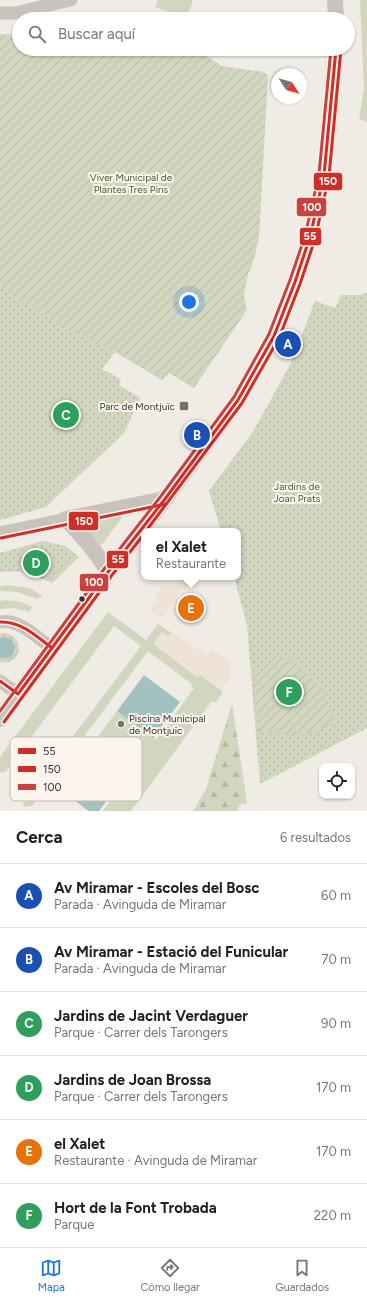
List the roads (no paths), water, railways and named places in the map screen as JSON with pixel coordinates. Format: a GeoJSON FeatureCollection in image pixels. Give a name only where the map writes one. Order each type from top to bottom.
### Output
{"type":"FeatureCollection","features":[{"type":"Feature","properties":{"kind":"street"},"geometry":{"type":"LineString","coordinates":[[19,12],[71,0]]}},
{"type":"Feature","properties":{"kind":"street"},"geometry":{"type":"LineString","coordinates":[[335,0],[336,12]]}},
{"type":"Feature","properties":{"kind":"street"},"geometry":{"type":"LineString","coordinates":[[0,13],[12,13]]}},
{"type":"Feature","properties":{"kind":"street"},"geometry":{"type":"LineString","coordinates":[[142,528],[238,400],[274,336],[291,295],[310,237],[324,175],[335,56]]}},
{"type":"Feature","properties":{"kind":"street"},"geometry":{"type":"LineString","coordinates":[[0,533],[165,499]]}},
{"type":"Feature","properties":{"kind":"street"},"geometry":{"type":"LineString","coordinates":[[66,519],[86,539],[99,555],[108,572]]}},
{"type":"Feature","properties":{"kind":"street"},"geometry":{"type":"LineString","coordinates":[[0,719],[108,572],[141,530]]}},
{"type":"Feature","properties":{"kind":"street"},"geometry":{"type":"LineString","coordinates":[[0,622],[12,622],[21,626],[52,648]]}},
{"type":"Feature","properties":{"kind":"street"},"geometry":{"type":"LineString","coordinates":[[0,681],[18,694]]}},
{"type":"Feature","properties":{"kind":"water"},"geometry":{"type":"Polygon","coordinates":[[[5,637],[12,640],[15,647],[10,657],[0,658],[0,638],[5,637]]]}},
{"type":"Feature","properties":{"kind":"water"},"geometry":{"type":"Polygon","coordinates":[[[144,675],[180,702],[153,738],[117,711],[144,675]]]}},
{"type":"Feature","properties":{"kind":"water"},"geometry":{"type":"Polygon","coordinates":[[[75,801],[106,801],[99,811],[89,811],[75,801]]]}},
{"type":"Feature","properties":{"kind":"place","name":"Av Miramar - Escoles del Bosc"},"geometry":{"type":"Point","coordinates":[288,344]}},
{"type":"Feature","properties":{"kind":"place","name":"Parc de Montjuïc"},"geometry":{"type":"Point","coordinates":[184,406]}},
{"type":"Feature","properties":{"kind":"place","name":"Jardins de Jacint Verdaguer"},"geometry":{"type":"Point","coordinates":[66,415]}},
{"type":"Feature","properties":{"kind":"place","name":"Av Miramar - Estació del Funicular"},"geometry":{"type":"Point","coordinates":[197,435]}},
{"type":"Feature","properties":{"kind":"place","name":"Jardins de Joan Brossa"},"geometry":{"type":"Point","coordinates":[36,563]}},
{"type":"Feature","properties":{"kind":"place","name":"el Xalet"},"geometry":{"type":"Point","coordinates":[191,608]}},
{"type":"Feature","properties":{"kind":"place","name":"Hort de la Font Trobada"},"geometry":{"type":"Point","coordinates":[289,692]}},
{"type":"Feature","properties":{"kind":"place","name":"Piscina Municipal de Montjuïc"},"geometry":{"type":"Point","coordinates":[121,724]}},
{"type":"Feature","properties":{"kind":"park label","name":"Viver Municipal de Plantes Tres Pins"},"geometry":{"type":"Point","coordinates":[131,182]}},
{"type":"Feature","properties":{"kind":"park label","name":"Jardins de Joan Prats"},"geometry":{"type":"Point","coordinates":[297,492]}}]}
